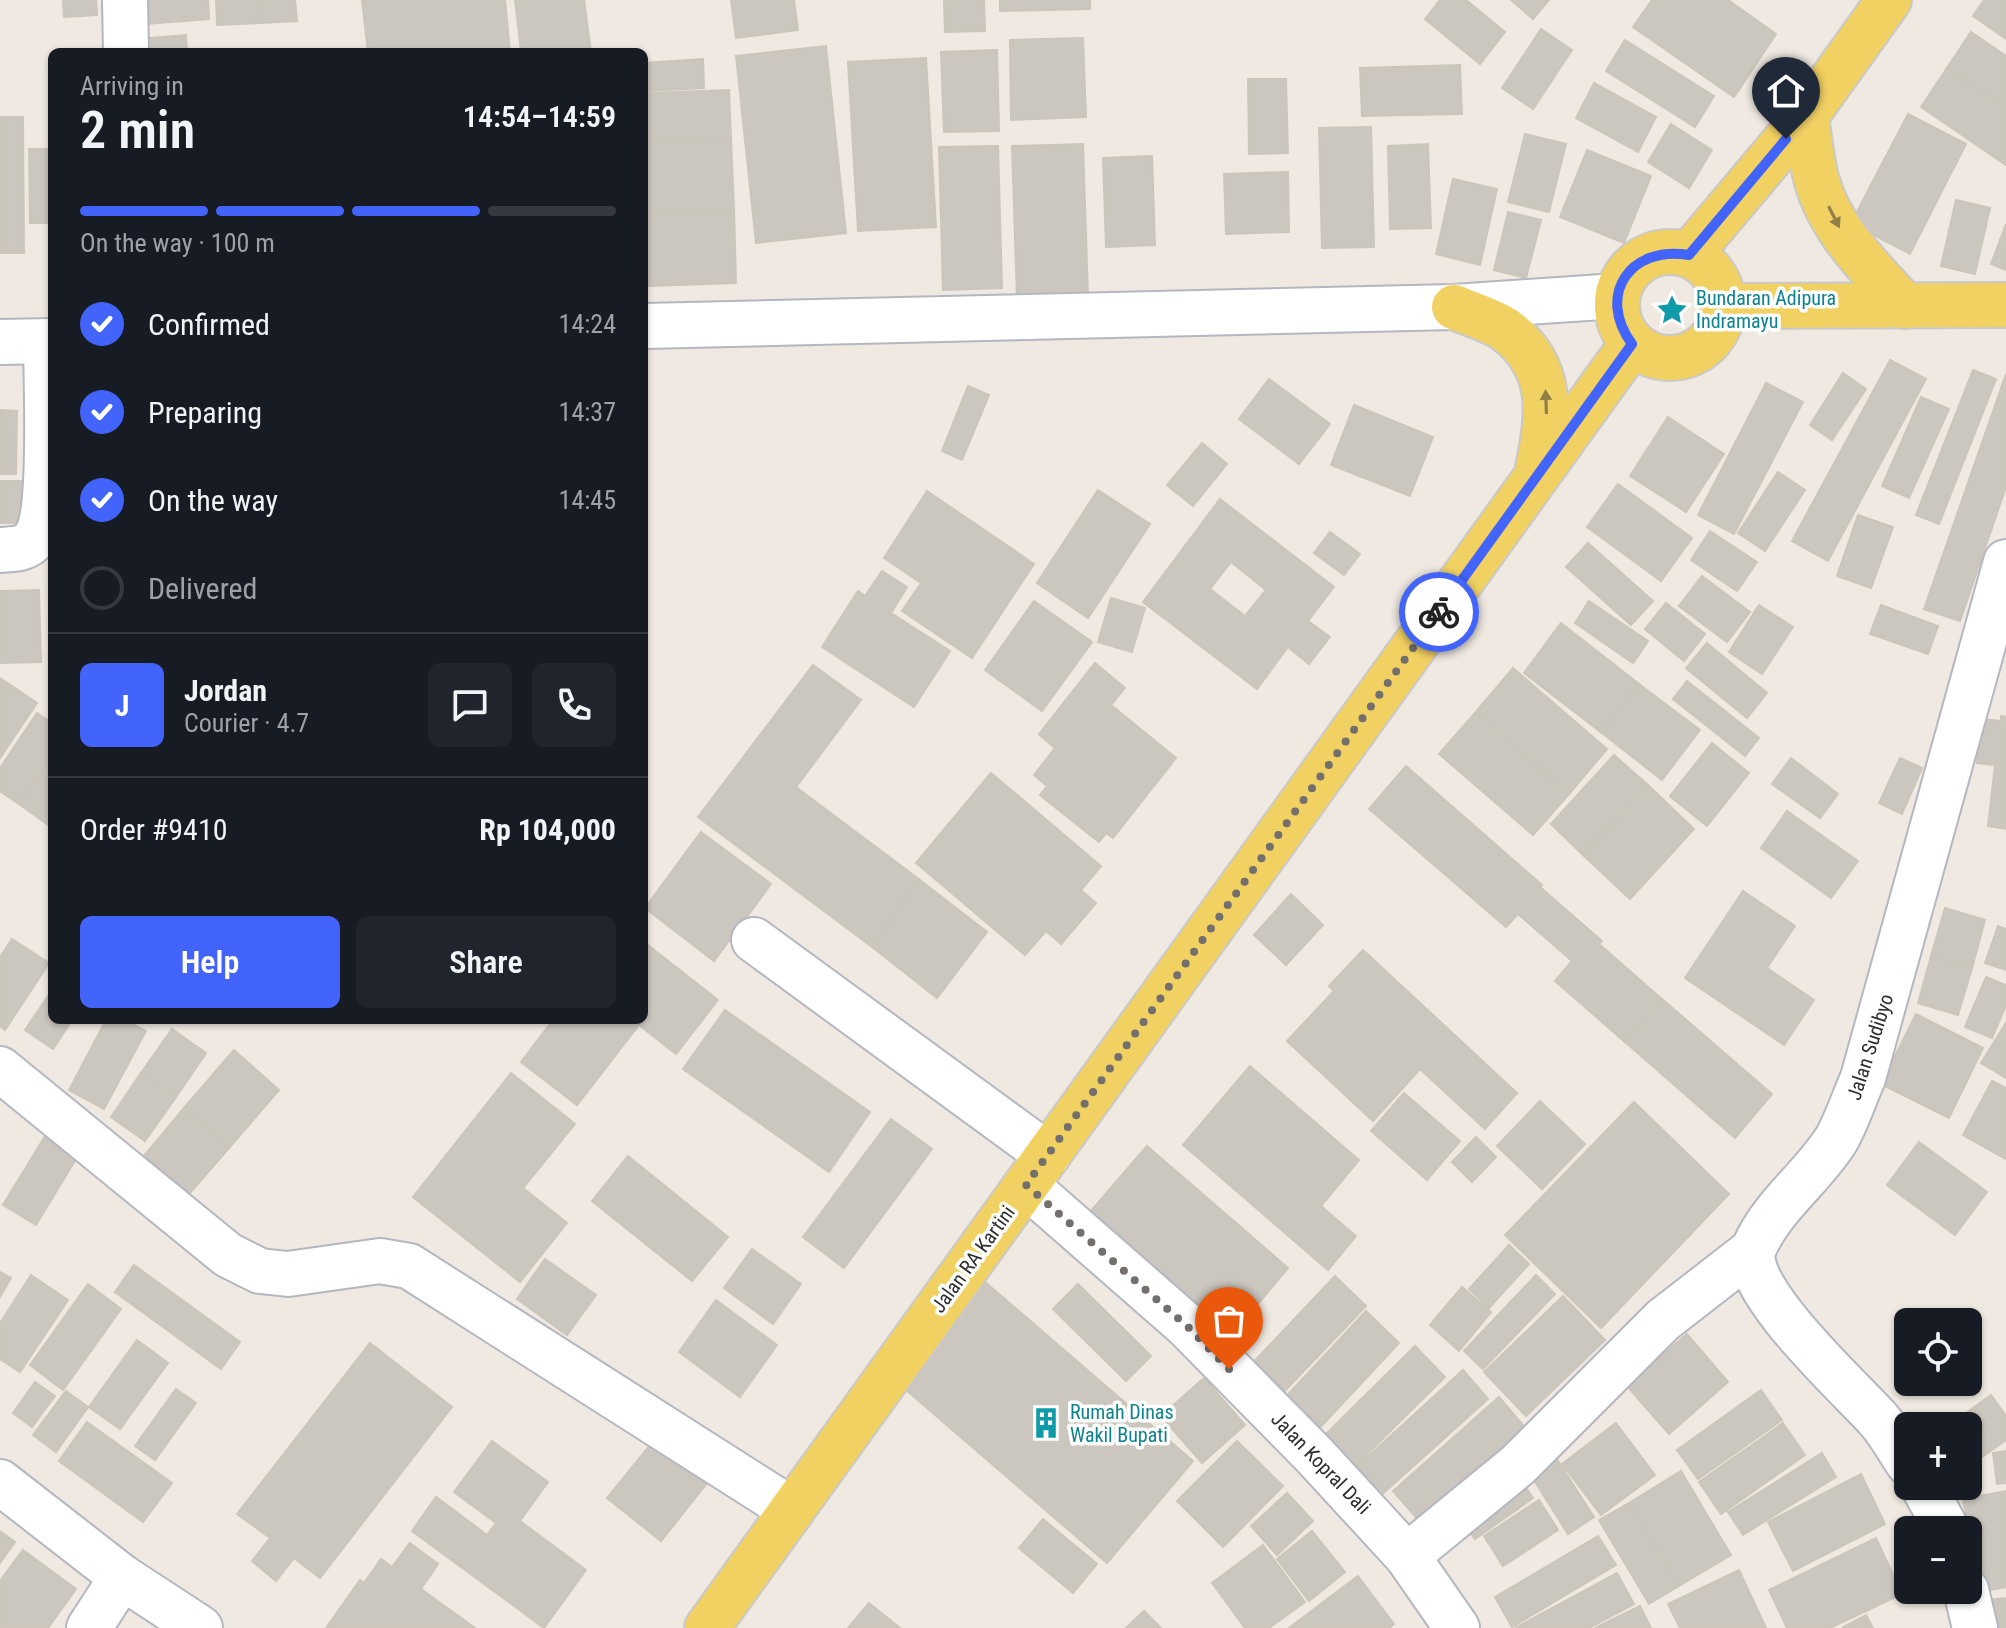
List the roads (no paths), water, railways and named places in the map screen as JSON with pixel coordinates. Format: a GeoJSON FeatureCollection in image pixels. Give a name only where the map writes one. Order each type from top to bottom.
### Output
{"type":"FeatureCollection","features":[{"type":"Feature","properties":{"kind":"main road"},"geometry":{"type":"LineString","coordinates":[[1689,255],[1806,116],[1889,0]]}},
{"type":"Feature","properties":{"kind":"main road"},"geometry":{"type":"LineString","coordinates":[[1806,116],[1817,180],[1836,222],[1865,262],[1905,306]]}},
{"type":"Feature","properties":{"kind":"main road"},"geometry":{"type":"LineString","coordinates":[[1665,251],[1689,255],[1705,265],[1717,281],[1724,306],[1711,340],[1694,353],[1673,359],[1652,356],[1632,344],[1623,331],[1617,296],[1626,274],[1643,259],[1665,251]]}},
{"type":"Feature","properties":{"kind":"main road"},"geometry":{"type":"LineString","coordinates":[[1724,306],[2006,305]]}},
{"type":"Feature","properties":{"kind":"main road"},"geometry":{"type":"LineString","coordinates":[[1454,307],[1505,330],[1529,354],[1547,390],[1547,428],[1536,478]]}},
{"type":"Feature","properties":{"kind":"main road","name":"Jalan RA Kartini"},"geometry":{"type":"LineString","coordinates":[[707,1628],[1632,344]]}},
{"type":"Feature","properties":{"kind":"street"},"geometry":{"type":"LineString","coordinates":[[125,0],[126,48]]}},
{"type":"Feature","properties":{"kind":"street"},"geometry":{"type":"LineString","coordinates":[[648,326],[1454,307],[1617,296]]}},
{"type":"Feature","properties":{"kind":"street"},"geometry":{"type":"LineString","coordinates":[[0,342],[48,342]]}},
{"type":"Feature","properties":{"kind":"street"},"geometry":{"type":"LineString","coordinates":[[0,550],[26,547],[36,537],[45,504],[48,382]]}},
{"type":"Feature","properties":{"kind":"street","name":"Jalan Sudibyo"},"geometry":{"type":"LineString","coordinates":[[1407,1556],[1518,1465],[1663,1320],[1752,1251],[1786,1200],[1836,1140],[1863,1078],[2006,562]]}},
{"type":"Feature","properties":{"kind":"street","name":"Jalan Kopral Dali"},"geometry":{"type":"LineString","coordinates":[[754,940],[1037,1170],[1314,1455],[1407,1556],[1457,1628]]}},
{"type":"Feature","properties":{"kind":"street"},"geometry":{"type":"LineString","coordinates":[[0,1069],[228,1255],[260,1271],[288,1274],[380,1261],[409,1266],[792,1510]]}},
{"type":"Feature","properties":{"kind":"street"},"geometry":{"type":"LineString","coordinates":[[1752,1251],[1754,1267],[1763,1287],[1786,1320],[1880,1421],[1894,1442]]}},
{"type":"Feature","properties":{"kind":"street"},"geometry":{"type":"LineString","coordinates":[[0,1482],[122,1577],[200,1628]]}},
{"type":"Feature","properties":{"kind":"street"},"geometry":{"type":"LineString","coordinates":[[89,1628],[122,1577]]}},
{"type":"Feature","properties":{"kind":"street"},"geometry":{"type":"LineString","coordinates":[[1969,1604],[1975,1628]]}},
{"type":"Feature","properties":{"kind":"place","name":"Bundaran Adipura Indramayu"},"geometry":{"type":"Point","coordinates":[1672,310]}},
{"type":"Feature","properties":{"kind":"place","name":"Rumah Dinas Wakil Bupati"},"geometry":{"type":"Point","coordinates":[1046,1423]}}]}
